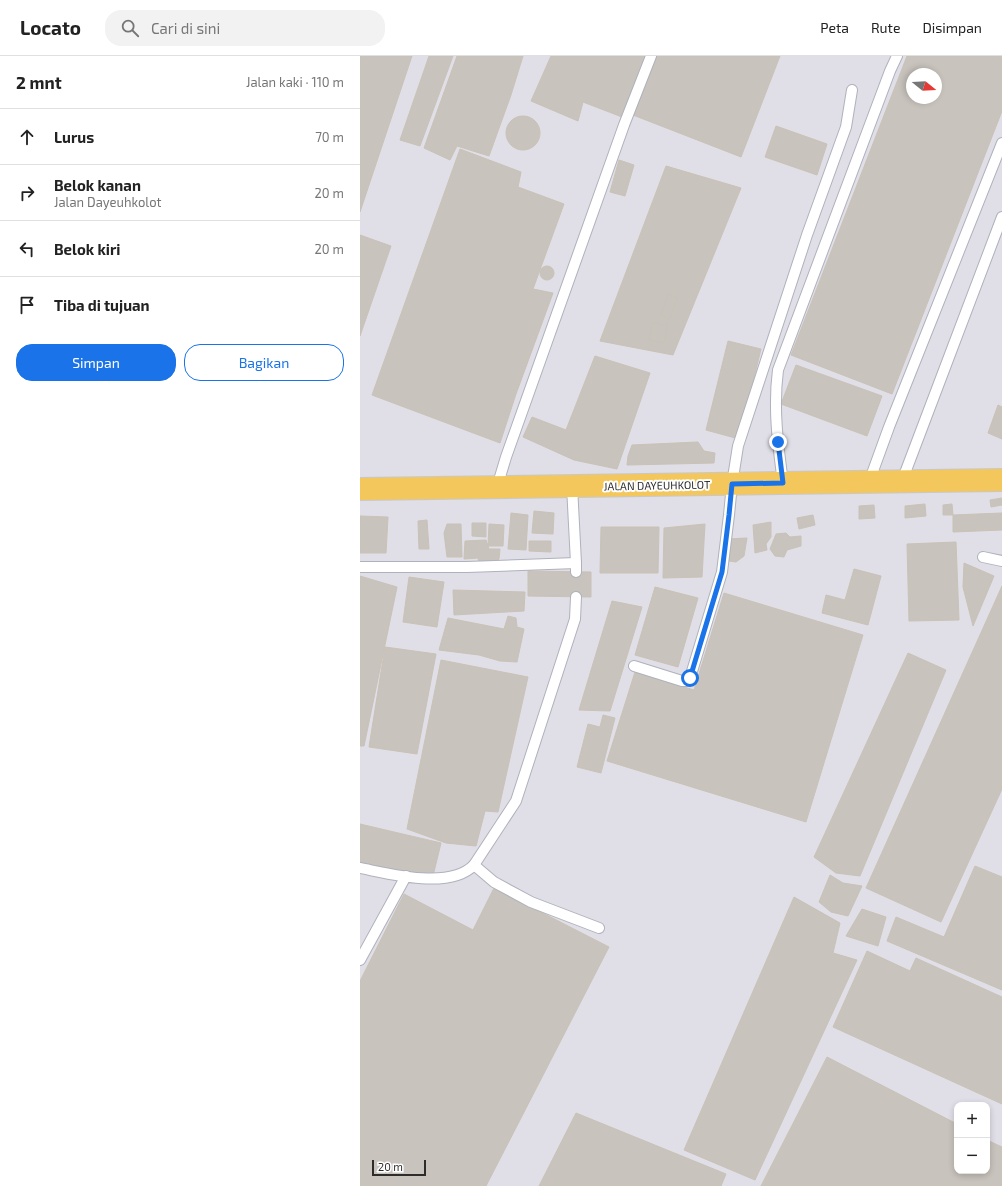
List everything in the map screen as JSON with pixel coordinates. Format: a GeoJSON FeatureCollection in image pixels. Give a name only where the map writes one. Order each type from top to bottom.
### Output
{"type":"FeatureCollection","features":[{"type":"Feature","properties":{"kind":"main road","name":"JALAN DAYEUHKOLOT"},"geometry":{"type":"LineString","coordinates":[[360,489],[1002,480]]}},
{"type":"Feature","properties":{"kind":"lane"},"geometry":{"type":"LineString","coordinates":[[497,487],[506,457],[616,148],[651,56]]}},
{"type":"Feature","properties":{"kind":"lane"},"geometry":{"type":"LineString","coordinates":[[783,483],[775,412],[775,390],[778,370],[876,108],[897,56]]}},
{"type":"Feature","properties":{"kind":"lane"},"geometry":{"type":"LineString","coordinates":[[634,666],[682,681],[686,681],[690,678],[722,572],[738,446],[807,235],[846,127],[852,90]]}},
{"type":"Feature","properties":{"kind":"lane"},"geometry":{"type":"LineString","coordinates":[[870,482],[889,427],[1002,143]]}},
{"type":"Feature","properties":{"kind":"lane"},"geometry":{"type":"LineString","coordinates":[[902,481],[1002,217]]}},
{"type":"Feature","properties":{"kind":"lane"},"geometry":{"type":"LineString","coordinates":[[360,568],[576,567],[572,486]]}},
{"type":"Feature","properties":{"kind":"lane"},"geometry":{"type":"LineString","coordinates":[[983,557],[1002,561]]}},
{"type":"Feature","properties":{"kind":"lane"},"geometry":{"type":"LineString","coordinates":[[360,868],[406,876],[440,879],[469,871],[474,865],[516,801],[575,620],[576,597]]}},
{"type":"Feature","properties":{"kind":"lane"},"geometry":{"type":"LineString","coordinates":[[474,865],[494,882],[531,902],[599,928]]}},
{"type":"Feature","properties":{"kind":"lane"},"geometry":{"type":"LineString","coordinates":[[360,960],[406,876]]}},
{"type":"Feature","properties":{"kind":"shaded area"},"geometry":{"type":"Polygon","coordinates":[[[360,56],[1002,56],[1002,1186],[360,1186],[360,56]]]}},
{"type":"Feature","properties":{"kind":"building"},"geometry":{"type":"Polygon","coordinates":[[[360,56],[412,56],[360,212],[360,56]]]}},
{"type":"Feature","properties":{"kind":"building"},"geometry":{"type":"Polygon","coordinates":[[[429,56],[453,56],[420,146],[400,140],[429,56]]]}},
{"type":"Feature","properties":{"kind":"building"},"geometry":{"type":"Polygon","coordinates":[[[457,56],[523,56],[489,156],[457,146],[450,160],[424,148],[457,56]]]}},
{"type":"Feature","properties":{"kind":"building"},"geometry":{"type":"Polygon","coordinates":[[[551,56],[646,56],[622,117],[583,102],[578,121],[531,101],[551,56]]]}},
{"type":"Feature","properties":{"kind":"building"},"geometry":{"type":"Polygon","coordinates":[[[656,56],[780,56],[741,157],[633,115],[656,56]]]}},
{"type":"Feature","properties":{"kind":"building"},"geometry":{"type":"Polygon","coordinates":[[[907,56],[1002,56],[1002,111],[892,394],[791,355],[907,56]]]}},
{"type":"Feature","properties":{"kind":"building"},"geometry":{"type":"Polygon","coordinates":[[[520,116],[526,116],[535,121],[539,127],[539,139],[535,145],[526,150],[520,150],[511,145],[506,136],[506,130],[511,121],[520,116]]]}},
{"type":"Feature","properties":{"kind":"building"},"geometry":{"type":"Polygon","coordinates":[[[776,126],[827,144],[817,175],[765,157],[776,126]]]}},
{"type":"Feature","properties":{"kind":"building"},"geometry":{"type":"Polygon","coordinates":[[[460,149],[521,172],[518,187],[564,204],[533,289],[553,293],[516,394],[500,443],[372,395],[460,149]]]}},
{"type":"Feature","properties":{"kind":"building"},"geometry":{"type":"Polygon","coordinates":[[[619,160],[634,165],[625,196],[610,192],[619,160]]]}},
{"type":"Feature","properties":{"kind":"building"},"geometry":{"type":"Polygon","coordinates":[[[666,166],[741,188],[673,355],[600,341],[666,166]]]}},
{"type":"Feature","properties":{"kind":"building"},"geometry":{"type":"Polygon","coordinates":[[[360,235],[391,246],[360,336],[360,235]]]}},
{"type":"Feature","properties":{"kind":"building"},"geometry":{"type":"Polygon","coordinates":[[[547,266],[552,268],[554,273],[552,278],[547,280],[542,278],[540,273],[542,268],[547,266]]]}},
{"type":"Feature","properties":{"kind":"building"},"geometry":{"type":"Polygon","coordinates":[[[668,294],[677,298],[670,319],[661,316],[668,294]]]}},
{"type":"Feature","properties":{"kind":"building"},"geometry":{"type":"Polygon","coordinates":[[[654,322],[661,325],[668,324],[664,343],[648,339],[654,322]]]}},
{"type":"Feature","properties":{"kind":"building"},"geometry":{"type":"Polygon","coordinates":[[[728,341],[761,349],[739,439],[706,430],[728,341]]]}},
{"type":"Feature","properties":{"kind":"building"},"geometry":{"type":"Polygon","coordinates":[[[595,356],[650,373],[617,469],[574,460],[523,437],[532,417],[566,430],[595,356]]]}},
{"type":"Feature","properties":{"kind":"building"},"geometry":{"type":"Polygon","coordinates":[[[796,365],[882,396],[867,436],[781,404],[796,365]]]}},
{"type":"Feature","properties":{"kind":"building"},"geometry":{"type":"Polygon","coordinates":[[[998,405],[1002,407],[1002,439],[988,433],[998,405]]]}},
{"type":"Feature","properties":{"kind":"building"},"geometry":{"type":"Polygon","coordinates":[[[698,442],[704,451],[715,453],[714,463],[627,465],[628,456],[632,445],[698,442]]]}},
{"type":"Feature","properties":{"kind":"building"},"geometry":{"type":"Polygon","coordinates":[[[1002,498],[1002,505],[991,507],[990,500],[1002,498]]]}},
{"type":"Feature","properties":{"kind":"building"},"geometry":{"type":"Polygon","coordinates":[[[925,504],[926,516],[905,518],[905,506],[925,504]]]}},
{"type":"Feature","properties":{"kind":"building"},"geometry":{"type":"Polygon","coordinates":[[[952,504],[953,515],[943,515],[943,505],[952,504]]]}},
{"type":"Feature","properties":{"kind":"building"},"geometry":{"type":"Polygon","coordinates":[[[874,505],[875,518],[859,519],[859,506],[874,505]]]}},
{"type":"Feature","properties":{"kind":"building"},"geometry":{"type":"Polygon","coordinates":[[[534,511],[554,513],[553,534],[532,533],[534,511]]]}},
{"type":"Feature","properties":{"kind":"building"},"geometry":{"type":"Polygon","coordinates":[[[511,513],[528,515],[526,550],[508,549],[511,513]]]}},
{"type":"Feature","properties":{"kind":"building"},"geometry":{"type":"Polygon","coordinates":[[[1002,513],[1002,530],[953,532],[953,515],[1002,513]]]}},
{"type":"Feature","properties":{"kind":"building"},"geometry":{"type":"Polygon","coordinates":[[[813,515],[815,525],[799,529],[797,518],[813,515]]]}},
{"type":"Feature","properties":{"kind":"building"},"geometry":{"type":"Polygon","coordinates":[[[360,516],[388,517],[386,553],[360,553],[360,516]]]}},
{"type":"Feature","properties":{"kind":"building"},"geometry":{"type":"Polygon","coordinates":[[[427,520],[429,549],[419,549],[418,521],[427,520]]]}},
{"type":"Feature","properties":{"kind":"building"},"geometry":{"type":"Polygon","coordinates":[[[771,522],[771,537],[766,544],[767,550],[755,553],[753,525],[771,522]]]}},
{"type":"Feature","properties":{"kind":"building"},"geometry":{"type":"Polygon","coordinates":[[[472,523],[486,523],[486,537],[472,536],[472,523]]]}},
{"type":"Feature","properties":{"kind":"building"},"geometry":{"type":"Polygon","coordinates":[[[447,524],[461,524],[462,557],[447,557],[444,533],[447,524]]]}},
{"type":"Feature","properties":{"kind":"building"},"geometry":{"type":"Polygon","coordinates":[[[489,524],[504,525],[503,546],[488,546],[489,524]]]}},
{"type":"Feature","properties":{"kind":"building"},"geometry":{"type":"Polygon","coordinates":[[[705,524],[702,577],[663,578],[664,528],[705,524]]]}},
{"type":"Feature","properties":{"kind":"building"},"geometry":{"type":"Polygon","coordinates":[[[601,527],[659,527],[658,573],[600,573],[601,527]]]}},
{"type":"Feature","properties":{"kind":"building"},"geometry":{"type":"Polygon","coordinates":[[[786,533],[790,537],[801,536],[801,546],[787,550],[784,557],[775,556],[770,549],[776,534],[786,533]]]}},
{"type":"Feature","properties":{"kind":"building"},"geometry":{"type":"Polygon","coordinates":[[[747,538],[744,556],[736,562],[729,561],[728,539],[747,538]]]}},
{"type":"Feature","properties":{"kind":"building"},"geometry":{"type":"Polygon","coordinates":[[[486,540],[489,549],[500,549],[499,559],[493,564],[479,563],[478,558],[464,559],[465,541],[486,540]]]}},
{"type":"Feature","properties":{"kind":"building"},"geometry":{"type":"Polygon","coordinates":[[[529,541],[551,541],[551,552],[529,551],[529,541]]]}},
{"type":"Feature","properties":{"kind":"building"},"geometry":{"type":"Polygon","coordinates":[[[956,542],[959,620],[909,621],[907,544],[956,542]]]}},
{"type":"Feature","properties":{"kind":"building"},"geometry":{"type":"Polygon","coordinates":[[[964,563],[994,576],[973,626],[963,587],[964,563]]]}},
{"type":"Feature","properties":{"kind":"building"},"geometry":{"type":"Polygon","coordinates":[[[854,569],[881,576],[868,625],[822,613],[826,595],[845,600],[854,569]]]}},
{"type":"Feature","properties":{"kind":"building"},"geometry":{"type":"Polygon","coordinates":[[[528,571],[591,572],[591,597],[528,596],[528,571]]]}},
{"type":"Feature","properties":{"kind":"building"},"geometry":{"type":"Polygon","coordinates":[[[360,576],[397,587],[364,746],[360,746],[360,576]]]}},
{"type":"Feature","properties":{"kind":"building"},"geometry":{"type":"Polygon","coordinates":[[[409,577],[444,582],[437,627],[403,622],[409,577]]]}},
{"type":"Feature","properties":{"kind":"building"},"geometry":{"type":"Polygon","coordinates":[[[1002,586],[1002,789],[941,922],[866,888],[1002,586]]]}},
{"type":"Feature","properties":{"kind":"building"},"geometry":{"type":"Polygon","coordinates":[[[655,587],[698,598],[678,667],[635,655],[655,587]]]}},
{"type":"Feature","properties":{"kind":"building"},"geometry":{"type":"Polygon","coordinates":[[[453,590],[525,592],[524,611],[454,615],[453,590]]]}},
{"type":"Feature","properties":{"kind":"building"},"geometry":{"type":"Polygon","coordinates":[[[724,593],[863,635],[806,822],[607,761],[635,672],[694,690],[724,593]]]}},
{"type":"Feature","properties":{"kind":"building"},"geometry":{"type":"Polygon","coordinates":[[[612,601],[642,607],[610,711],[579,710],[612,601]]]}},
{"type":"Feature","properties":{"kind":"building"},"geometry":{"type":"Polygon","coordinates":[[[508,616],[516,618],[517,627],[524,629],[517,662],[500,661],[479,655],[439,650],[448,618],[504,629],[508,616]]]}},
{"type":"Feature","properties":{"kind":"building"},"geometry":{"type":"Polygon","coordinates":[[[385,647],[436,654],[417,754],[369,747],[385,647]]]}},
{"type":"Feature","properties":{"kind":"building"},"geometry":{"type":"Polygon","coordinates":[[[908,653],[946,670],[860,876],[836,873],[814,857],[908,653]]]}},
{"type":"Feature","properties":{"kind":"building"},"geometry":{"type":"Polygon","coordinates":[[[441,660],[528,677],[498,812],[485,811],[476,846],[446,843],[407,829],[441,660]]]}},
{"type":"Feature","properties":{"kind":"building"},"geometry":{"type":"Polygon","coordinates":[[[603,715],[615,718],[601,773],[577,767],[588,724],[600,727],[603,715]]]}},
{"type":"Feature","properties":{"kind":"building"},"geometry":{"type":"Polygon","coordinates":[[[360,824],[441,843],[433,876],[360,865],[360,824]]]}},
{"type":"Feature","properties":{"kind":"building"},"geometry":{"type":"Polygon","coordinates":[[[975,866],[1002,877],[1002,990],[887,941],[896,917],[944,937],[975,866]]]}},
{"type":"Feature","properties":{"kind":"building"},"geometry":{"type":"Polygon","coordinates":[[[830,875],[843,883],[862,886],[848,916],[831,912],[819,902],[830,875]]]}},
{"type":"Feature","properties":{"kind":"building"},"geometry":{"type":"Polygon","coordinates":[[[494,888],[609,947],[486,1186],[360,1186],[360,981],[404,894],[473,930],[494,888]]]}},
{"type":"Feature","properties":{"kind":"building"},"geometry":{"type":"Polygon","coordinates":[[[794,897],[840,923],[833,953],[857,960],[755,1180],[684,1150],[794,897]]]}},
{"type":"Feature","properties":{"kind":"building"},"geometry":{"type":"Polygon","coordinates":[[[862,909],[886,917],[878,946],[846,936],[862,909]]]}},
{"type":"Feature","properties":{"kind":"building"},"geometry":{"type":"Polygon","coordinates":[[[867,951],[910,971],[916,958],[1002,997],[1002,1104],[833,1027],[867,951]]]}},
{"type":"Feature","properties":{"kind":"building"},"geometry":{"type":"Polygon","coordinates":[[[827,1057],[954,1122],[954,1174],[990,1174],[990,1141],[1002,1147],[1002,1186],[761,1186],[827,1057]]]}},
{"type":"Feature","properties":{"kind":"building"},"geometry":{"type":"Polygon","coordinates":[[[576,1113],[726,1174],[721,1186],[539,1186],[576,1113]]]}},
{"type":"Feature","properties":{"kind":"route"},"geometry":{"type":"LineString","coordinates":[[690,678],[722,572],[732,484],[783,483],[778,442]]}}]}
